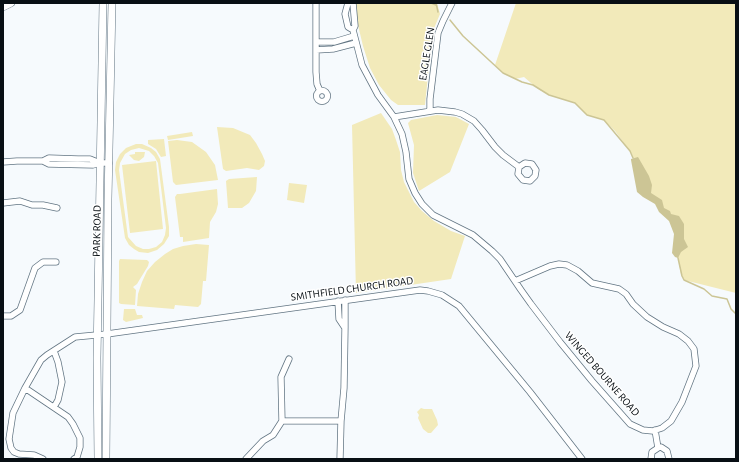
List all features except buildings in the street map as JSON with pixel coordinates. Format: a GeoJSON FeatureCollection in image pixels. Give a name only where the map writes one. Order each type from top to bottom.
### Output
{"type":"FeatureCollection","features":[{"type":"Feature","properties":{"kind":"main road"},"geometry":{"type":"LineString","coordinates":[[3,7],[11,3]]}},
{"type":"Feature","properties":{"kind":"main road","name":"PARK ROAD"},"geometry":{"type":"LineString","coordinates":[[98,459],[98,335],[103,3]]}},
{"type":"Feature","properties":{"kind":"main road","name":"PARK ROAD"},"geometry":{"type":"LineString","coordinates":[[106,459],[106,334],[112,3]]}},
{"type":"Feature","properties":{"kind":"street"},"geometry":{"type":"LineString","coordinates":[[316,3],[317,84],[320,91]]}},
{"type":"Feature","properties":{"kind":"street","name":"WINGED BOURNE ROAD"},"geometry":{"type":"LineString","coordinates":[[348,3],[345,14],[348,27],[353,33],[362,65],[371,82],[394,117],[404,143],[409,179],[414,193],[428,211],[440,220],[464,230],[482,242],[500,259],[570,354],[626,419],[638,428],[648,431],[655,430]]}},
{"type":"Feature","properties":{"kind":"street","name":"WINGED BOURNE ROAD"},"geometry":{"type":"LineString","coordinates":[[353,3],[355,26],[353,33]]}},
{"type":"Feature","properties":{"kind":"street","name":"EAGLE GLEN"},"geometry":{"type":"LineString","coordinates":[[430,110],[438,33],[452,3]]}},
{"type":"Feature","properties":{"kind":"street"},"geometry":{"type":"LineString","coordinates":[[316,42],[334,42],[353,33]]}},
{"type":"Feature","properties":{"kind":"street"},"geometry":{"type":"LineString","coordinates":[[316,50],[333,49],[356,43]]}},
{"type":"Feature","properties":{"kind":"street"},"geometry":{"type":"LineString","coordinates":[[394,117],[430,110],[454,112],[469,118],[482,130],[491,143],[503,155],[519,167]]}},
{"type":"Feature","properties":{"kind":"street"},"geometry":{"type":"LineString","coordinates":[[3,162],[43,162],[49,158],[90,159],[100,163],[109,163]]}},
{"type":"Feature","properties":{"kind":"street"},"geometry":{"type":"LineString","coordinates":[[3,203],[20,201],[57,208]]}},
{"type":"Feature","properties":{"kind":"street"},"geometry":{"type":"LineString","coordinates":[[3,316],[11,316],[20,310],[35,268],[43,262],[56,262]]}},
{"type":"Feature","properties":{"kind":"street"},"geometry":{"type":"LineString","coordinates":[[515,280],[554,265],[569,266],[578,271],[592,283],[619,288],[647,317],[663,327],[679,334],[688,341],[694,349],[696,366],[689,386],[671,421],[664,427],[655,430],[658,448]]}},
{"type":"Feature","properties":{"kind":"street","name":"SMITHFIELD CHURCH ROAD"},"geometry":{"type":"LineString","coordinates":[[43,459],[34,455],[19,454],[14,452],[11,448],[9,439],[13,413],[41,360],[75,337],[106,334],[420,290],[436,293],[452,300],[463,310],[582,459]]}},
{"type":"Feature","properties":{"kind":"street"},"geometry":{"type":"LineString","coordinates":[[340,459],[344,388],[345,300]]}},
{"type":"Feature","properties":{"kind":"street"},"geometry":{"type":"LineString","coordinates":[[338,301],[339,319],[345,328]]}},
{"type":"Feature","properties":{"kind":"street"},"geometry":{"type":"LineString","coordinates":[[54,351],[62,382],[58,400],[54,407]]}},
{"type":"Feature","properties":{"kind":"street"},"geometry":{"type":"LineString","coordinates":[[246,459],[263,441],[273,435],[282,421],[281,377],[289,359]]}},
{"type":"Feature","properties":{"kind":"street"},"geometry":{"type":"LineString","coordinates":[[25,388],[68,417],[73,424],[80,438],[80,447],[77,457],[74,459]]}},
{"type":"Feature","properties":{"kind":"street"},"geometry":{"type":"LineString","coordinates":[[282,421],[341,421]]}},
{"type":"Feature","properties":{"kind":"street"},"geometry":{"type":"LineString","coordinates":[[651,459],[652,452],[661,447],[667,451],[669,459]]}},
{"type":"Feature","properties":{"kind":"shaded area"},"geometry":{"type":"Polygon","coordinates":[[[356,3],[437,3],[440,14],[432,36],[425,105],[398,105],[391,100],[379,85],[370,68],[363,46],[357,21],[356,3]]]}},
{"type":"Feature","properties":{"kind":"shaded area"},"geometry":{"type":"Polygon","coordinates":[[[516,3],[736,3],[736,293],[684,280],[681,275],[678,258],[674,253],[677,229],[654,199],[641,193],[632,154],[615,131],[604,120],[587,115],[575,103],[549,95],[538,89],[524,77],[515,79],[503,73],[495,65],[516,3]]]}},
{"type":"Feature","properties":{"kind":"shaded area"},"geometry":{"type":"Polygon","coordinates":[[[381,113],[392,129],[400,152],[401,170],[404,182],[414,202],[434,221],[451,231],[465,236],[451,279],[356,293],[352,125],[381,113]]]}},
{"type":"Feature","properties":{"kind":"shaded area"},"geometry":{"type":"Polygon","coordinates":[[[437,115],[456,117],[469,124],[450,172],[419,191],[413,173],[414,145],[408,123],[411,120],[437,115]]]}},
{"type":"Feature","properties":{"kind":"shaded area"},"geometry":{"type":"Polygon","coordinates":[[[217,127],[233,128],[250,135],[262,154],[265,161],[264,166],[259,170],[247,168],[226,171],[223,169],[217,127]]]}},
{"type":"Feature","properties":{"kind":"shaded area"},"geometry":{"type":"Polygon","coordinates":[[[192,132],[193,136],[168,140],[167,136],[192,132]]]}},
{"type":"Feature","properties":{"kind":"shaded area"},"geometry":{"type":"Polygon","coordinates":[[[164,139],[166,156],[161,157],[156,149],[148,144],[148,140],[164,139]]]}},
{"type":"Feature","properties":{"kind":"shaded area"},"geometry":{"type":"Polygon","coordinates":[[[177,140],[192,142],[206,152],[215,165],[218,180],[176,185],[173,182],[168,141],[177,140]]]}},
{"type":"Feature","properties":{"kind":"shaded area"},"geometry":{"type":"Polygon","coordinates":[[[136,144],[142,144],[156,152],[160,159],[169,236],[164,244],[157,250],[148,253],[139,252],[134,249],[129,245],[125,238],[115,170],[116,162],[120,154],[126,148],[136,144]],[[139,148],[131,150],[125,154],[120,163],[119,170],[128,237],[136,246],[143,249],[156,247],[162,242],[166,228],[158,163],[149,151],[139,148]]]}},
{"type":"Feature","properties":{"kind":"shaded area"},"geometry":{"type":"Polygon","coordinates":[[[135,152],[145,152],[144,157],[139,161],[134,160],[129,155],[135,154],[135,152]]]}},
{"type":"Feature","properties":{"kind":"shaded area"},"geometry":{"type":"Polygon","coordinates":[[[638,157],[649,176],[652,185],[651,193],[662,200],[664,208],[670,211],[671,214],[679,216],[684,224],[684,239],[688,247],[681,252],[678,258],[672,253],[674,234],[669,221],[659,212],[655,204],[637,192],[631,159],[638,157]]]}},
{"type":"Feature","properties":{"kind":"shaded area"},"geometry":{"type":"Polygon","coordinates":[[[156,161],[163,229],[130,233],[122,165],[156,161]]]}},
{"type":"Feature","properties":{"kind":"shaded area"},"geometry":{"type":"Polygon","coordinates":[[[257,177],[256,191],[249,203],[242,208],[228,208],[226,181],[229,179],[257,177]]]}},
{"type":"Feature","properties":{"kind":"shaded area"},"geometry":{"type":"Polygon","coordinates":[[[289,183],[307,185],[304,203],[287,200],[289,183]]]}},
{"type":"Feature","properties":{"kind":"shaded area"},"geometry":{"type":"Polygon","coordinates":[[[217,189],[218,204],[216,212],[210,222],[209,238],[183,242],[183,237],[180,237],[175,197],[177,194],[217,189]]]}},
{"type":"Feature","properties":{"kind":"shaded area"},"geometry":{"type":"Polygon","coordinates":[[[196,244],[209,245],[206,281],[203,281],[201,304],[198,307],[175,305],[174,309],[137,306],[138,294],[142,282],[147,271],[155,262],[173,249],[196,244]]]}},
{"type":"Feature","properties":{"kind":"shaded area"},"geometry":{"type":"Polygon","coordinates":[[[120,259],[147,260],[149,262],[137,284],[133,287],[136,290],[135,305],[119,303],[120,259]]]}},
{"type":"Feature","properties":{"kind":"shaded area"},"geometry":{"type":"Polygon","coordinates":[[[124,309],[135,309],[137,315],[142,315],[143,318],[126,322],[123,320],[124,309]]]}},
{"type":"Feature","properties":{"kind":"shaded area"},"geometry":{"type":"Polygon","coordinates":[[[421,408],[432,409],[437,420],[438,425],[431,433],[428,433],[423,429],[418,418],[419,415],[417,412],[421,408]]]}},
{"type":"Feature","properties":{"kind":"waterway"},"geometry":{"type":"LineString","coordinates":[[431,3],[436,5]]}},
{"type":"Feature","properties":{"kind":"waterway"},"geometry":{"type":"LineString","coordinates":[[436,3],[438,12]]}},
{"type":"Feature","properties":{"kind":"waterway"},"geometry":{"type":"LineString","coordinates":[[450,20],[463,36],[503,73],[522,82],[533,85],[549,95],[575,103],[587,115],[604,120],[630,151],[633,158]]}},
{"type":"Feature","properties":{"kind":"waterway"},"geometry":{"type":"LineString","coordinates":[[678,258],[684,280],[704,289],[712,296],[727,299],[731,309],[736,314]]}}]}
